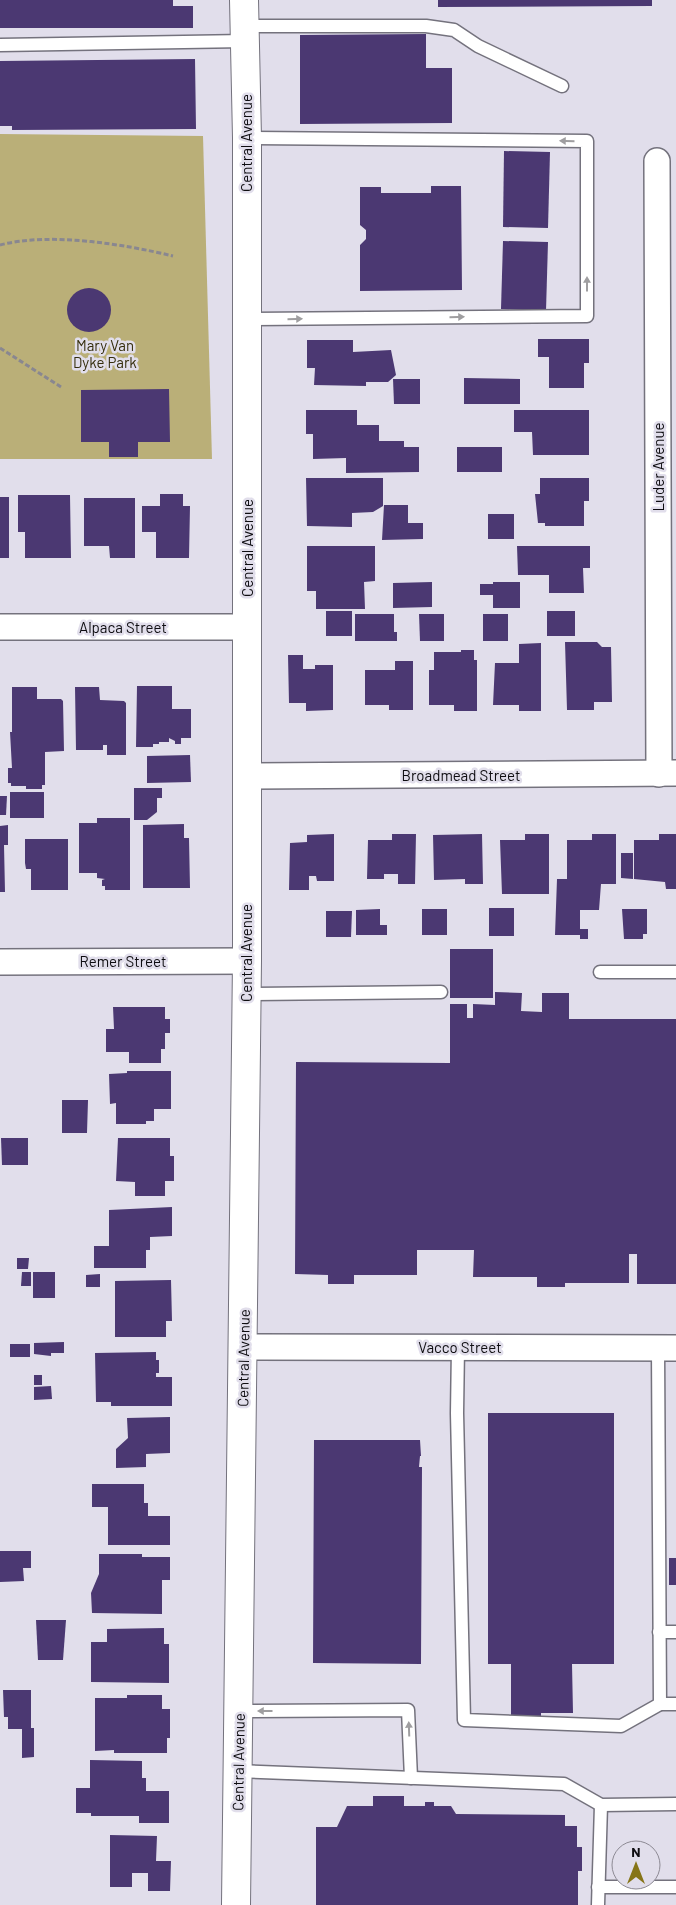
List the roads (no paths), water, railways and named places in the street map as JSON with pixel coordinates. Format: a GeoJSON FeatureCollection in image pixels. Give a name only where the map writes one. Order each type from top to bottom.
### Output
{"type":"FeatureCollection","features":[{"type":"Feature","properties":{"kind":"street","name":"Central Avenue"},"geometry":{"type":"LineString","coordinates":[[236,1905],[247,961],[247,138],[244,22]]}},
{"type":"Feature","properties":{"kind":"street","name":"Luder Avenue"},"geometry":{"type":"LineString","coordinates":[[657,160],[667,774]]}},
{"type":"Feature","properties":{"kind":"street","name":"Alpaca Street"},"geometry":{"type":"LineString","coordinates":[[0,627],[247,627]]}},
{"type":"Feature","properties":{"kind":"street","name":"Broadmead Street"},"geometry":{"type":"LineString","coordinates":[[246,776],[667,774]]}},
{"type":"Feature","properties":{"kind":"street","name":"Remer Street"},"geometry":{"type":"LineString","coordinates":[[0,962],[247,961]]}},
{"type":"Feature","properties":{"kind":"street","name":"Vacco Street"},"geometry":{"type":"LineString","coordinates":[[244,1347],[667,1348]]}},
{"type":"Feature","properties":{"kind":"lane"},"geometry":{"type":"LineString","coordinates":[[0,45],[244,22],[426,26],[454,30],[478,46],[562,86]]}},
{"type":"Feature","properties":{"kind":"lane"},"geometry":{"type":"LineString","coordinates":[[246,319],[587,316],[587,141],[247,138]]}},
{"type":"Feature","properties":{"kind":"lane"},"geometry":{"type":"LineString","coordinates":[[600,972],[676,972]]}},
{"type":"Feature","properties":{"kind":"lane"},"geometry":{"type":"LineString","coordinates":[[246,994],[441,992]]}},
{"type":"Feature","properties":{"kind":"lane"},"geometry":{"type":"LineString","coordinates":[[458,1347],[457,1413],[464,1720],[621,1726],[660,1704],[676,1704]]}},
{"type":"Feature","properties":{"kind":"lane"},"geometry":{"type":"LineString","coordinates":[[660,1704],[659,1632],[667,1348]]}},
{"type":"Feature","properties":{"kind":"lane"},"geometry":{"type":"LineString","coordinates":[[659,1632],[676,1632]]}},
{"type":"Feature","properties":{"kind":"lane"},"geometry":{"type":"LineString","coordinates":[[239,1711],[408,1710],[411,1778]]}},
{"type":"Feature","properties":{"kind":"lane"},"geometry":{"type":"LineString","coordinates":[[238,1771],[564,1784],[601,1805],[676,1804]]}},
{"type":"Feature","properties":{"kind":"lane"},"geometry":{"type":"LineString","coordinates":[[598,1905],[601,1805]]}},
{"type":"Feature","properties":{"kind":"lane"},"geometry":{"type":"LineString","coordinates":[[598,1887],[676,1887]]}},
{"type":"Feature","properties":{"kind":"park label","name":"Mary Van Dyke Park"},"geometry":{"type":"Point","coordinates":[105,354]}}]}
